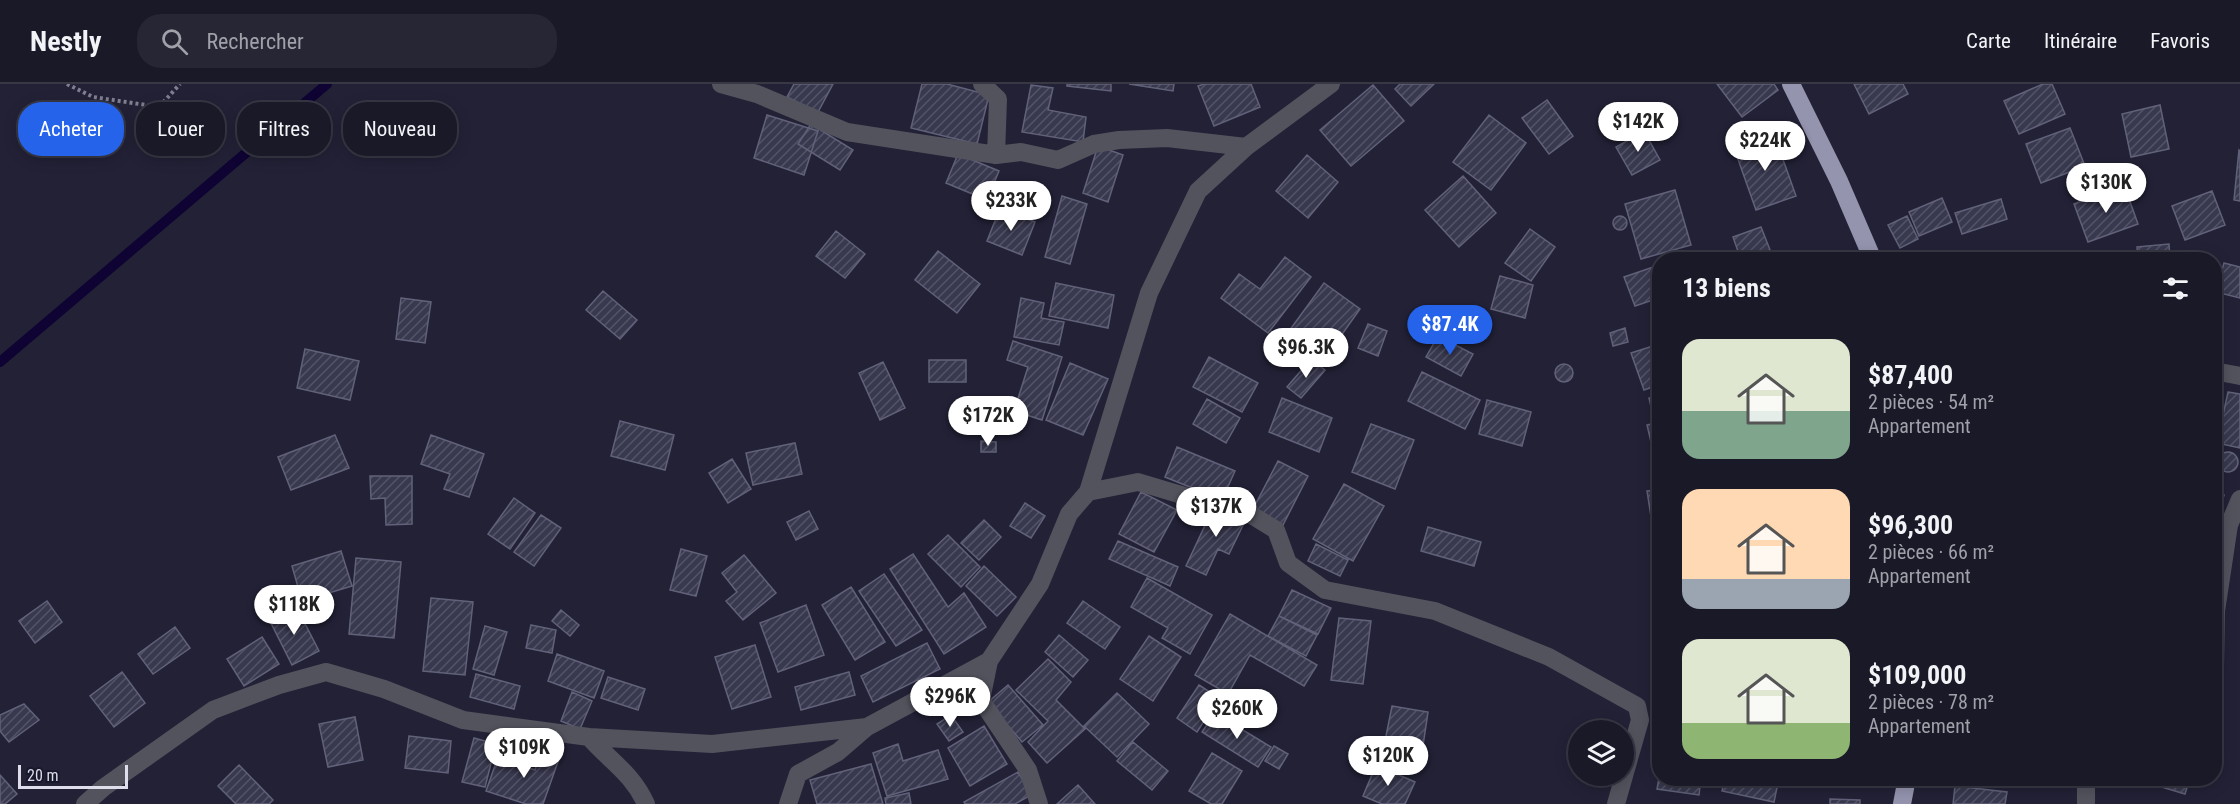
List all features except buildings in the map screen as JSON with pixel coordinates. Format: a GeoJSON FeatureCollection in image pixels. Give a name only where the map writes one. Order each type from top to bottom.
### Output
{"type":"FeatureCollection","features":[{"type":"Feature","properties":{"kind":"highway"},"geometry":{"type":"LineString","coordinates":[[1791,84],[1839,181],[1870,252]]}},
{"type":"Feature","properties":{"kind":"highway"},"geometry":{"type":"LineString","coordinates":[[1902,804],[1905,786]]}},
{"type":"Feature","properties":{"kind":"street"},"geometry":{"type":"LineString","coordinates":[[721,84],[757,94],[847,132],[996,155],[1021,152],[1058,159],[1094,144],[1119,140],[1167,138],[1246,147]]}},
{"type":"Feature","properties":{"kind":"street"},"geometry":{"type":"LineString","coordinates":[[982,84],[998,99],[996,155]]}},
{"type":"Feature","properties":{"kind":"street"},"geometry":{"type":"LineString","coordinates":[[1039,804],[1028,770],[981,700],[989,661],[1040,584],[1069,514],[1088,492],[1149,293],[1173,238],[1198,191],[1246,147],[1331,84]]}},
{"type":"Feature","properties":{"kind":"street"},"geometry":{"type":"LineString","coordinates":[[2222,373],[2240,376]]}},
{"type":"Feature","properties":{"kind":"street"},"geometry":{"type":"LineString","coordinates":[[1088,492],[1138,482],[1195,499],[1224,503],[1250,514],[1276,530],[1288,563],[1324,590],[1435,611],[1549,657],[1637,706],[1640,720],[1617,804]]}},
{"type":"Feature","properties":{"kind":"street"},"geometry":{"type":"LineString","coordinates":[[2222,571],[2229,525],[2240,499]]}},
{"type":"Feature","properties":{"kind":"street"},"geometry":{"type":"LineString","coordinates":[[788,804],[798,774],[838,752],[867,727],[989,661]]}},
{"type":"Feature","properties":{"kind":"street"},"geometry":{"type":"LineString","coordinates":[[85,804],[103,788],[213,710],[279,685],[326,672],[384,689],[463,720],[589,737],[712,744],[867,727]]}},
{"type":"Feature","properties":{"kind":"street"},"geometry":{"type":"LineString","coordinates":[[589,737],[607,758],[628,773],[646,804]]}},
{"type":"Feature","properties":{"kind":"street"},"geometry":{"type":"LineString","coordinates":[[2086,786],[2086,804]]}},
{"type":"Feature","properties":{"kind":"path"},"geometry":{"type":"LineString","coordinates":[[67,84],[93,97],[159,107],[180,84]]}},
{"type":"Feature","properties":{"kind":"waterway"},"geometry":{"type":"LineString","coordinates":[[0,362],[327,84]]}}]}
